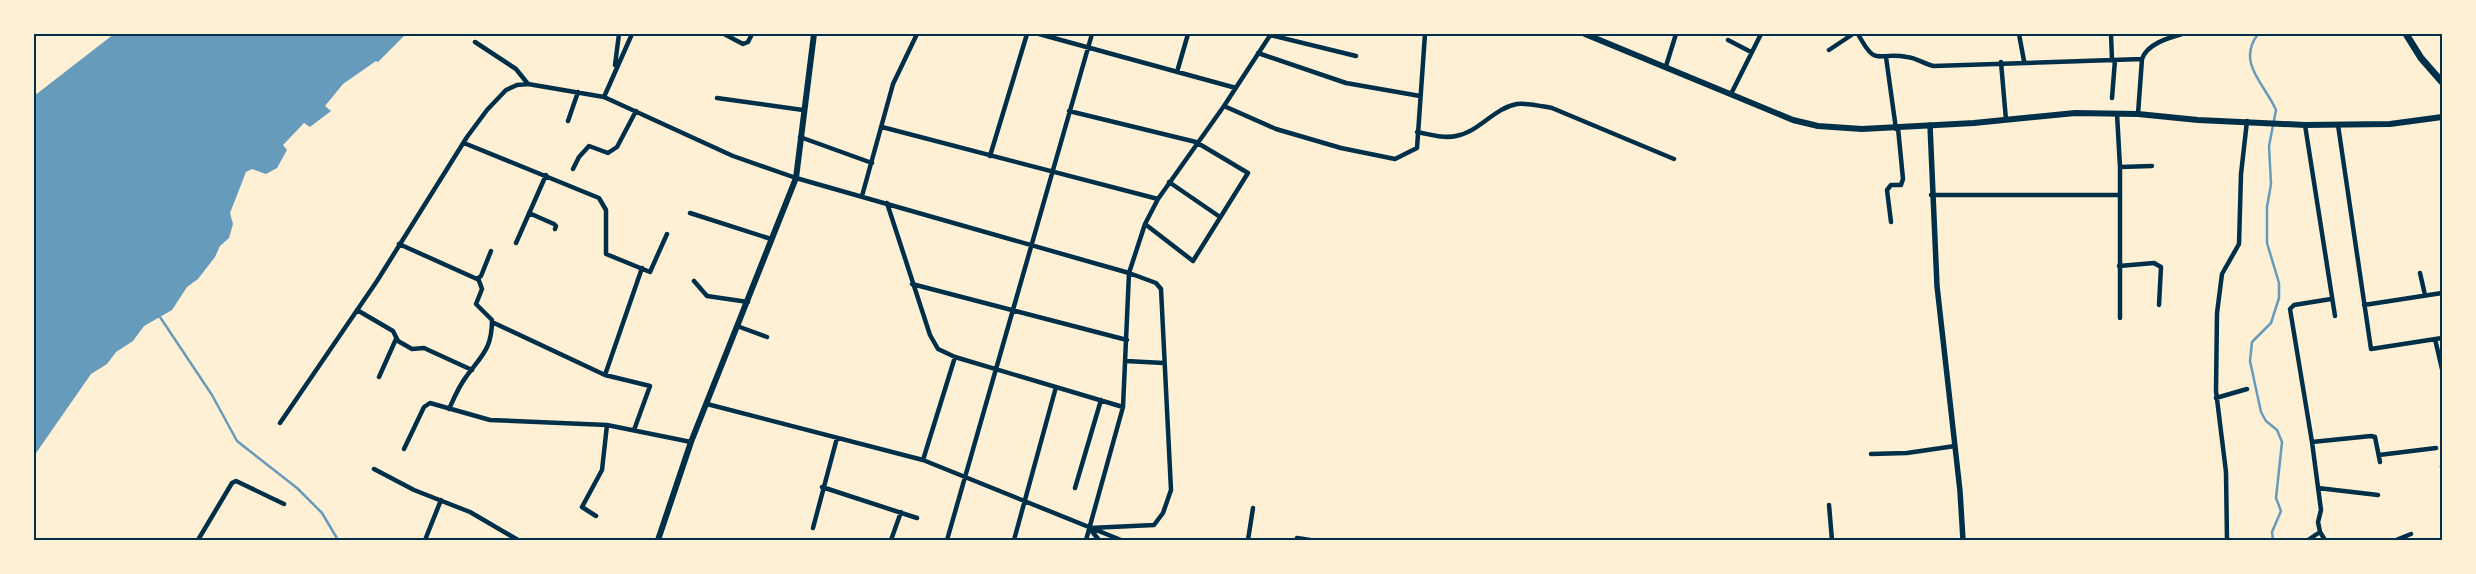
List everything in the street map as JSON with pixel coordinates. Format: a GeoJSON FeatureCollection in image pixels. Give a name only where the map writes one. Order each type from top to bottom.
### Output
{"type":"FeatureCollection","features":[{"type":"Feature","properties":{"kind":"main road"},"geometry":{"type":"LineString","coordinates":[[658,540],[691,442],[796,178],[814,34]]}},
{"type":"Feature","properties":{"kind":"main road"},"geometry":{"type":"LineString","coordinates":[[1586,34],[1794,120],[1818,126],[1862,129],[1897,128],[2076,113],[2138,114],[2198,120],[2305,125],[2390,124],[2442,117]]}},
{"type":"Feature","properties":{"kind":"main road"},"geometry":{"type":"LineString","coordinates":[[2406,34],[2425,63],[2442,82]]}},
{"type":"Feature","properties":{"kind":"street"},"geometry":{"type":"LineString","coordinates":[[614,71],[619,34]]}},
{"type":"Feature","properties":{"kind":"street"},"geometry":{"type":"LineString","coordinates":[[604,97],[632,34]]}},
{"type":"Feature","properties":{"kind":"street"},"geometry":{"type":"LineString","coordinates":[[724,34],[743,44],[748,42],[752,34]]}},
{"type":"Feature","properties":{"kind":"street"},"geometry":{"type":"LineString","coordinates":[[862,196],[893,84],[918,34]]}},
{"type":"Feature","properties":{"kind":"street"},"geometry":{"type":"LineString","coordinates":[[990,156],[1027,34]]}},
{"type":"Feature","properties":{"kind":"street"},"geometry":{"type":"LineString","coordinates":[[1040,34],[1236,88]]}},
{"type":"Feature","properties":{"kind":"street"},"geometry":{"type":"LineString","coordinates":[[947,540],[1092,34]]}},
{"type":"Feature","properties":{"kind":"street"},"geometry":{"type":"LineString","coordinates":[[1177,72],[1188,34]]}},
{"type":"Feature","properties":{"kind":"street"},"geometry":{"type":"LineString","coordinates":[[1086,540],[1123,406],[1129,273],[1145,224],[1158,199],[1196,142],[1224,106],[1270,34],[1356,56]]}},
{"type":"Feature","properties":{"kind":"street"},"geometry":{"type":"LineString","coordinates":[[1224,106],[1276,129],[1341,148],[1395,160],[1417,148],[1425,34]]}},
{"type":"Feature","properties":{"kind":"street"},"geometry":{"type":"LineString","coordinates":[[1666,66],[1676,34]]}},
{"type":"Feature","properties":{"kind":"street"},"geometry":{"type":"LineString","coordinates":[[1731,94],[1761,34]]}},
{"type":"Feature","properties":{"kind":"street"},"geometry":{"type":"LineString","coordinates":[[1829,50],[1853,34]]}},
{"type":"Feature","properties":{"kind":"street"},"geometry":{"type":"LineString","coordinates":[[1858,34],[1869,52],[1876,57],[1908,57],[1934,66],[2024,61],[2142,59]]}},
{"type":"Feature","properties":{"kind":"street"},"geometry":{"type":"LineString","coordinates":[[2019,34],[2024,61]]}},
{"type":"Feature","properties":{"kind":"street"},"geometry":{"type":"LineString","coordinates":[[2111,34],[2114,60],[2112,98]]}},
{"type":"Feature","properties":{"kind":"street"},"geometry":{"type":"LineString","coordinates":[[2138,114],[2144,54],[2155,45],[2182,34]]}},
{"type":"Feature","properties":{"kind":"street"},"geometry":{"type":"LineString","coordinates":[[1728,40],[1751,52]]}},
{"type":"Feature","properties":{"kind":"street"},"geometry":{"type":"LineString","coordinates":[[475,42],[516,69],[528,84]]}},
{"type":"Feature","properties":{"kind":"street"},"geometry":{"type":"LineString","coordinates":[[1258,53],[1346,83],[1420,96]]}},
{"type":"Feature","properties":{"kind":"street"},"geometry":{"type":"LineString","coordinates":[[1886,57],[1903,179],[1901,185],[1891,185],[1887,190],[1891,222]]}},
{"type":"Feature","properties":{"kind":"street"},"geometry":{"type":"LineString","coordinates":[[2001,62],[2006,120]]}},
{"type":"Feature","properties":{"kind":"street"},"geometry":{"type":"LineString","coordinates":[[280,423],[357,310],[487,110],[506,90],[516,85],[528,84],[604,97],[636,111],[665,127],[733,156],[796,178],[1031,244],[1129,273],[1156,284],[1161,289],[1171,490],[1169,499],[1154,525],[1089,528]]}},
{"type":"Feature","properties":{"kind":"street"},"geometry":{"type":"LineString","coordinates":[[568,121],[578,92]]}},
{"type":"Feature","properties":{"kind":"street"},"geometry":{"type":"LineString","coordinates":[[717,98],[803,110]]}},
{"type":"Feature","properties":{"kind":"street"},"geometry":{"type":"LineString","coordinates":[[1417,132],[1456,136],[1477,127],[1506,108],[1516,104],[1532,104],[1552,108],[1674,159]]}},
{"type":"Feature","properties":{"kind":"street"},"geometry":{"type":"LineString","coordinates":[[573,169],[579,157],[589,146],[608,152],[617,147],[636,111]]}},
{"type":"Feature","properties":{"kind":"street"},"geometry":{"type":"LineString","coordinates":[[1069,111],[1196,142],[1248,173],[1193,261],[1145,224]]}},
{"type":"Feature","properties":{"kind":"street"},"geometry":{"type":"LineString","coordinates":[[2117,114],[2120,167],[2120,318]]}},
{"type":"Feature","properties":{"kind":"street"},"geometry":{"type":"LineString","coordinates":[[2227,540],[2226,472],[2216,398],[2218,301],[2222,274],[2239,244],[2241,174],[2247,121]]}},
{"type":"Feature","properties":{"kind":"street"},"geometry":{"type":"LineString","coordinates":[[1930,125],[1931,195],[1942,338],[1955,446],[1963,540],[1958,540]]}},
{"type":"Feature","properties":{"kind":"street"},"geometry":{"type":"LineString","coordinates":[[2305,125],[2335,316]]}},
{"type":"Feature","properties":{"kind":"street"},"geometry":{"type":"LineString","coordinates":[[2338,125],[2371,348],[2442,338]]}},
{"type":"Feature","properties":{"kind":"street"},"geometry":{"type":"LineString","coordinates":[[882,127],[1158,199]]}},
{"type":"Feature","properties":{"kind":"street"},"geometry":{"type":"LineString","coordinates":[[800,137],[872,164]]}},
{"type":"Feature","properties":{"kind":"street"},"geometry":{"type":"LineString","coordinates":[[464,143],[599,198],[606,210],[606,254],[650,272],[667,234]]}},
{"type":"Feature","properties":{"kind":"street"},"geometry":{"type":"LineString","coordinates":[[2120,167],[2152,166]]}},
{"type":"Feature","properties":{"kind":"street"},"geometry":{"type":"LineString","coordinates":[[516,243],[546,175]]}},
{"type":"Feature","properties":{"kind":"street"},"geometry":{"type":"LineString","coordinates":[[1169,182],[1220,217]]}},
{"type":"Feature","properties":{"kind":"street"},"geometry":{"type":"LineString","coordinates":[[1931,195],[2120,195]]}},
{"type":"Feature","properties":{"kind":"street"},"geometry":{"type":"LineString","coordinates":[[886,203],[930,335],[938,349],[955,357],[1123,406]]}},
{"type":"Feature","properties":{"kind":"street"},"geometry":{"type":"LineString","coordinates":[[529,213],[554,224],[556,226],[555,229]]}},
{"type":"Feature","properties":{"kind":"street"},"geometry":{"type":"LineString","coordinates":[[690,213],[771,239]]}},
{"type":"Feature","properties":{"kind":"street"},"geometry":{"type":"LineString","coordinates":[[400,244],[478,278],[482,288],[476,304],[490,316],[492,322],[488,349],[459,387],[449,409]]}},
{"type":"Feature","properties":{"kind":"street"},"geometry":{"type":"LineString","coordinates":[[478,278],[491,251]]}},
{"type":"Feature","properties":{"kind":"street"},"geometry":{"type":"LineString","coordinates":[[2119,266],[2154,263],[2159,265],[2161,267],[2159,305]]}},
{"type":"Feature","properties":{"kind":"street"},"geometry":{"type":"LineString","coordinates":[[605,375],[642,268]]}},
{"type":"Feature","properties":{"kind":"street"},"geometry":{"type":"LineString","coordinates":[[2420,272],[2425,295]]}},
{"type":"Feature","properties":{"kind":"street"},"geometry":{"type":"LineString","coordinates":[[694,281],[707,296],[748,302]]}},
{"type":"Feature","properties":{"kind":"street"},"geometry":{"type":"LineString","coordinates":[[912,284],[1127,340]]}},
{"type":"Feature","properties":{"kind":"street"},"geometry":{"type":"LineString","coordinates":[[2364,305],[2442,294]]}},
{"type":"Feature","properties":{"kind":"street"},"geometry":{"type":"LineString","coordinates":[[2325,540],[2320,532],[2318,522],[2321,510],[2290,309],[2294,305],[2331,299]]}},
{"type":"Feature","properties":{"kind":"street"},"geometry":{"type":"LineString","coordinates":[[357,310],[393,331],[396,339],[412,348],[424,348],[472,370]]}},
{"type":"Feature","properties":{"kind":"street"},"geometry":{"type":"LineString","coordinates":[[492,322],[605,375],[650,386],[634,430]]}},
{"type":"Feature","properties":{"kind":"street"},"geometry":{"type":"LineString","coordinates":[[737,326],[767,337]]}},
{"type":"Feature","properties":{"kind":"street"},"geometry":{"type":"LineString","coordinates":[[379,377],[396,339]]}},
{"type":"Feature","properties":{"kind":"street"},"geometry":{"type":"LineString","coordinates":[[2435,339],[2442,369]]}},
{"type":"Feature","properties":{"kind":"street"},"geometry":{"type":"LineString","coordinates":[[922,460],[955,357]]}},
{"type":"Feature","properties":{"kind":"street"},"geometry":{"type":"LineString","coordinates":[[1126,361],[1164,363]]}},
{"type":"Feature","properties":{"kind":"street"},"geometry":{"type":"LineString","coordinates":[[1014,540],[1056,387]]}},
{"type":"Feature","properties":{"kind":"street"},"geometry":{"type":"LineString","coordinates":[[2216,398],[2248,389]]}},
{"type":"Feature","properties":{"kind":"street"},"geometry":{"type":"LineString","coordinates":[[1075,488],[1101,400]]}},
{"type":"Feature","properties":{"kind":"street"},"geometry":{"type":"LineString","coordinates":[[404,449],[428,403],[473,416],[507,422],[607,425],[691,442]]}},
{"type":"Feature","properties":{"kind":"street"},"geometry":{"type":"LineString","coordinates":[[707,404],[922,460],[1120,540]]}},
{"type":"Feature","properties":{"kind":"street"},"geometry":{"type":"LineString","coordinates":[[596,516],[582,508],[602,470],[607,425]]}},
{"type":"Feature","properties":{"kind":"street"},"geometry":{"type":"LineString","coordinates":[[2312,442],[2375,437],[2380,462]]}},
{"type":"Feature","properties":{"kind":"street"},"geometry":{"type":"LineString","coordinates":[[813,528],[822,487],[837,438]]}},
{"type":"Feature","properties":{"kind":"street"},"geometry":{"type":"LineString","coordinates":[[1871,454],[1907,453],[1955,446]]}},
{"type":"Feature","properties":{"kind":"street"},"geometry":{"type":"LineString","coordinates":[[2379,455],[2436,448]]}},
{"type":"Feature","properties":{"kind":"street"},"geometry":{"type":"LineString","coordinates":[[374,469],[470,512],[518,540]]}},
{"type":"Feature","properties":{"kind":"street"},"geometry":{"type":"LineString","coordinates":[[198,540],[232,483],[236,481],[284,504]]}},
{"type":"Feature","properties":{"kind":"street"},"geometry":{"type":"LineString","coordinates":[[822,487],[917,518]]}},
{"type":"Feature","properties":{"kind":"street"},"geometry":{"type":"LineString","coordinates":[[2318,488],[2378,495]]}},
{"type":"Feature","properties":{"kind":"street"},"geometry":{"type":"LineString","coordinates":[[425,540],[441,500]]}},
{"type":"Feature","properties":{"kind":"street"},"geometry":{"type":"LineString","coordinates":[[1829,505],[1832,540]]}},
{"type":"Feature","properties":{"kind":"street"},"geometry":{"type":"LineString","coordinates":[[1248,540],[1253,508]]}},
{"type":"Feature","properties":{"kind":"street"},"geometry":{"type":"LineString","coordinates":[[891,540],[901,512]]}},
{"type":"Feature","properties":{"kind":"street"},"geometry":{"type":"LineString","coordinates":[[1089,528],[1099,540]]}},
{"type":"Feature","properties":{"kind":"street"},"geometry":{"type":"LineString","coordinates":[[2308,540],[2320,532]]}},
{"type":"Feature","properties":{"kind":"street"},"geometry":{"type":"LineString","coordinates":[[2396,540],[2410,534]]}},
{"type":"Feature","properties":{"kind":"street"},"geometry":{"type":"LineString","coordinates":[[1297,538],[1310,540]]}},
{"type":"Feature","properties":{"kind":"water"},"geometry":{"type":"Polygon","coordinates":[[[114,34],[406,34],[378,62],[376,61],[343,84],[325,106],[331,111],[310,127],[304,123],[283,145],[287,150],[277,168],[266,174],[252,169],[246,172],[230,213],[233,224],[229,238],[220,246],[215,257],[198,279],[187,287],[172,310],[144,326],[133,341],[116,352],[107,364],[91,374],[34,456],[34,96],[114,34]]]}},
{"type":"Feature","properties":{"kind":"waterway"},"geometry":{"type":"LineString","coordinates":[[2258,34],[2252,45],[2250,54],[2251,64],[2276,110],[2269,146],[2271,184],[2267,207],[2267,243],[2279,283],[2279,298],[2271,323],[2252,342],[2250,361],[2261,412],[2266,421],[2277,430],[2282,442],[2276,498],[2281,511],[2272,532],[2273,540]]}},
{"type":"Feature","properties":{"kind":"waterway"},"geometry":{"type":"LineString","coordinates":[[160,317],[212,395],[237,441],[297,488],[322,513],[338,540]]}}]}
